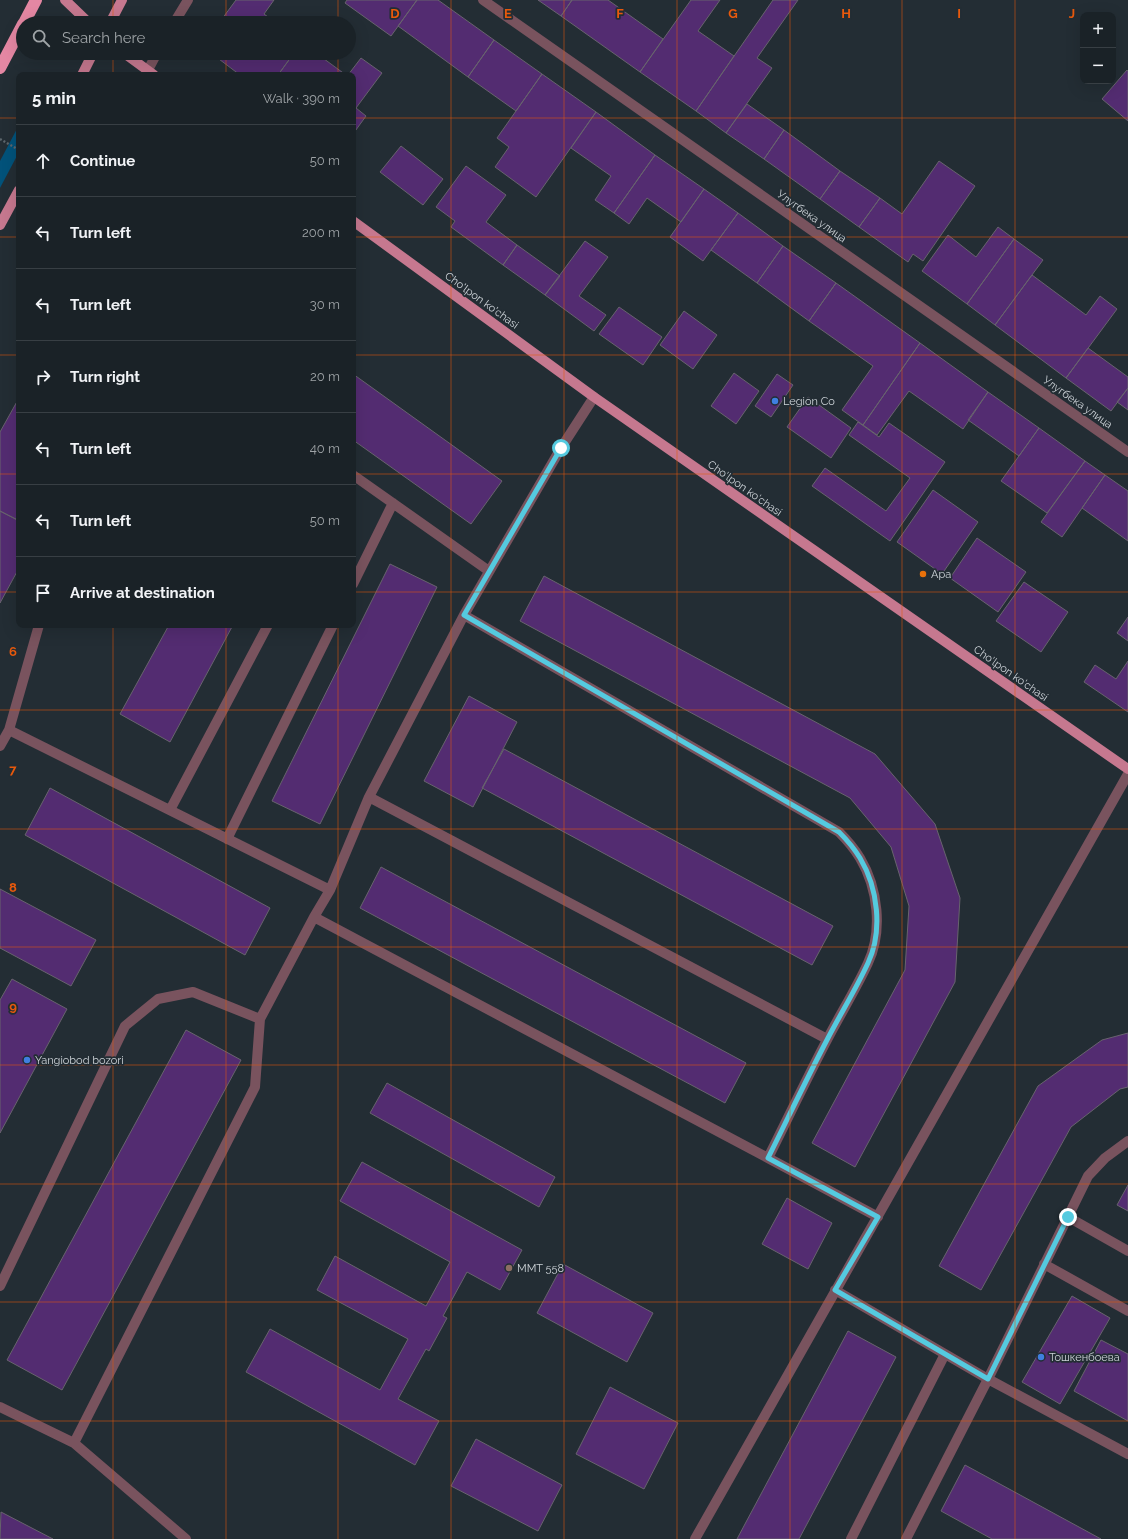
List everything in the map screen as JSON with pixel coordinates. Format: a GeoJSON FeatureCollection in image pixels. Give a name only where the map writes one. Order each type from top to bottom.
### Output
{"type":"FeatureCollection","features":[{"type":"Feature","properties":{"kind":"highway"},"geometry":{"type":"LineString","coordinates":[[27,16],[36,0]]}},
{"type":"Feature","properties":{"kind":"highway"},"geometry":{"type":"LineString","coordinates":[[0,68],[16,37]]}},
{"type":"Feature","properties":{"kind":"main road"},"geometry":{"type":"LineString","coordinates":[[65,0],[82,16]]}},
{"type":"Feature","properties":{"kind":"main road"},"geometry":{"type":"LineString","coordinates":[[114,16],[122,0]]}},
{"type":"Feature","properties":{"kind":"main road"},"geometry":{"type":"LineString","coordinates":[[84,72],[90,60]]}},
{"type":"Feature","properties":{"kind":"main road"},"geometry":{"type":"LineString","coordinates":[[133,60],[150,72]]}},
{"type":"Feature","properties":{"kind":"main road"},"geometry":{"type":"LineString","coordinates":[[0,225],[16,196]]}},
{"type":"Feature","properties":{"kind":"main road","name":"Cho'lpon ko'chasi"},"geometry":{"type":"LineString","coordinates":[[356,223],[594,397],[1128,769]]}},
{"type":"Feature","properties":{"kind":"street"},"geometry":{"type":"LineString","coordinates":[[178,16],[188,0]]}},
{"type":"Feature","properties":{"kind":"street","name":"Улугбека улица"},"geometry":{"type":"LineString","coordinates":[[483,0],[1128,452]]}},
{"type":"Feature","properties":{"kind":"street"},"geometry":{"type":"LineString","coordinates":[[151,72],[155,60]]}},
{"type":"Feature","properties":{"kind":"street"},"geometry":{"type":"LineString","coordinates":[[74,1442],[256,1087],[260,1019],[330,890],[370,797],[464,615],[561,448],[594,397]]}},
{"type":"Feature","properties":{"kind":"street"},"geometry":{"type":"LineString","coordinates":[[356,477],[489,571]]}},
{"type":"Feature","properties":{"kind":"street"},"geometry":{"type":"LineString","coordinates":[[356,578],[393,503]]}},
{"type":"Feature","properties":{"kind":"street"},"geometry":{"type":"LineString","coordinates":[[464,615],[839,832],[860,858],[874,890],[877,928],[874,945],[868,962],[768,1158]]}},
{"type":"Feature","properties":{"kind":"street"},"geometry":{"type":"LineString","coordinates":[[0,746],[9,730],[38,628]]}},
{"type":"Feature","properties":{"kind":"street"},"geometry":{"type":"LineString","coordinates":[[170,810],[266,628]]}},
{"type":"Feature","properties":{"kind":"street"},"geometry":{"type":"LineString","coordinates":[[227,838],[332,628]]}},
{"type":"Feature","properties":{"kind":"street"},"geometry":{"type":"LineString","coordinates":[[9,730],[330,890]]}},
{"type":"Feature","properties":{"kind":"street"},"geometry":{"type":"LineString","coordinates":[[695,1539],[1128,774]]}},
{"type":"Feature","properties":{"kind":"street"},"geometry":{"type":"LineString","coordinates":[[370,797],[827,1040]]}},
{"type":"Feature","properties":{"kind":"street"},"geometry":{"type":"LineString","coordinates":[[314,917],[878,1217]]}},
{"type":"Feature","properties":{"kind":"street"},"geometry":{"type":"LineString","coordinates":[[0,1286],[125,1026],[158,999],[193,992],[260,1019]]}},
{"type":"Feature","properties":{"kind":"street"},"geometry":{"type":"LineString","coordinates":[[906,1539],[988,1379],[1088,1176],[1105,1158],[1128,1141]]}},
{"type":"Feature","properties":{"kind":"street"},"geometry":{"type":"LineString","coordinates":[[1068,1217],[1128,1251]]}},
{"type":"Feature","properties":{"kind":"street"},"geometry":{"type":"LineString","coordinates":[[1044,1264],[1128,1311]]}},
{"type":"Feature","properties":{"kind":"street"},"geometry":{"type":"LineString","coordinates":[[835,1290],[988,1379],[1128,1454]]}},
{"type":"Feature","properties":{"kind":"street"},"geometry":{"type":"LineString","coordinates":[[851,1539],[944,1354]]}},
{"type":"Feature","properties":{"kind":"street"},"geometry":{"type":"LineString","coordinates":[[0,1407],[74,1442],[186,1539]]}},
{"type":"Feature","properties":{"kind":"path"},"geometry":{"type":"LineString","coordinates":[[0,139],[16,148]]}},
{"type":"Feature","properties":{"kind":"shaded area"},"geometry":{"type":"Polygon","coordinates":[[[16,131],[16,158],[0,188],[0,161],[16,131]]]}},
{"type":"Feature","properties":{"kind":"building"},"geometry":{"type":"Polygon","coordinates":[[[236,0],[274,0],[264,14],[267,16],[224,16],[236,0]]]}},
{"type":"Feature","properties":{"kind":"building"},"geometry":{"type":"Polygon","coordinates":[[[347,0],[417,0],[391,36],[345,3],[347,0]]]}},
{"type":"Feature","properties":{"kind":"building"},"geometry":{"type":"Polygon","coordinates":[[[417,0],[438,0],[494,40],[468,77],[398,26],[417,0]]]}},
{"type":"Feature","properties":{"kind":"building"},"geometry":{"type":"Polygon","coordinates":[[[538,0],[572,0],[561,16],[538,0]]]}},
{"type":"Feature","properties":{"kind":"building"},"geometry":{"type":"Polygon","coordinates":[[[572,0],[608,0],[663,39],[640,72],[561,16],[572,0]]]}},
{"type":"Feature","properties":{"kind":"building"},"geometry":{"type":"Polygon","coordinates":[[[691,0],[720,0],[698,31],[734,56],[696,111],[640,72],[691,0]]]}},
{"type":"Feature","properties":{"kind":"building"},"geometry":{"type":"Polygon","coordinates":[[[773,0],[798,0],[757,58],[772,68],[726,133],[696,111],[773,0]]]}},
{"type":"Feature","properties":{"kind":"building"},"geometry":{"type":"Polygon","coordinates":[[[494,40],[542,74],[516,111],[468,77],[494,40]]]}},
{"type":"Feature","properties":{"kind":"building"},"geometry":{"type":"Polygon","coordinates":[[[361,58],[382,73],[356,108],[356,72],[350,72],[361,58]]]}},
{"type":"Feature","properties":{"kind":"building"},"geometry":{"type":"Polygon","coordinates":[[[220,60],[289,60],[280,72],[236,72],[220,60]]]}},
{"type":"Feature","properties":{"kind":"building"},"geometry":{"type":"Polygon","coordinates":[[[289,60],[326,60],[342,72],[280,72],[289,60]]]}},
{"type":"Feature","properties":{"kind":"building"},"geometry":{"type":"Polygon","coordinates":[[[1127,70],[1128,121],[1102,99],[1127,70]]]}},
{"type":"Feature","properties":{"kind":"building"},"geometry":{"type":"Polygon","coordinates":[[[542,74],[596,112],[536,197],[495,167],[509,147],[497,138],[542,74]]]}},
{"type":"Feature","properties":{"kind":"building"},"geometry":{"type":"Polygon","coordinates":[[[747,104],[784,130],[764,159],[726,133],[747,104]]]}},
{"type":"Feature","properties":{"kind":"building"},"geometry":{"type":"Polygon","coordinates":[[[356,108],[366,116],[356,130],[356,108]]]}},
{"type":"Feature","properties":{"kind":"building"},"geometry":{"type":"Polygon","coordinates":[[[596,112],[655,155],[614,213],[595,200],[611,176],[571,148],[596,112]]]}},
{"type":"Feature","properties":{"kind":"building"},"geometry":{"type":"Polygon","coordinates":[[[784,130],[840,171],[820,199],[764,159],[784,130]]]}},
{"type":"Feature","properties":{"kind":"building"},"geometry":{"type":"Polygon","coordinates":[[[401,146],[443,179],[423,205],[380,172],[401,146]]]}},
{"type":"Feature","properties":{"kind":"building"},"geometry":{"type":"Polygon","coordinates":[[[655,155],[704,189],[681,222],[647,198],[629,224],[614,213],[655,155]]]}},
{"type":"Feature","properties":{"kind":"building"},"geometry":{"type":"Polygon","coordinates":[[[939,161],[975,186],[923,261],[913,254],[908,262],[859,227],[880,198],[902,214],[939,161]]]}},
{"type":"Feature","properties":{"kind":"building"},"geometry":{"type":"Polygon","coordinates":[[[466,166],[506,195],[486,222],[517,245],[503,265],[451,227],[455,221],[436,207],[466,166]]]}},
{"type":"Feature","properties":{"kind":"building"},"geometry":{"type":"Polygon","coordinates":[[[840,171],[880,198],[859,227],[820,199],[840,171]]]}},
{"type":"Feature","properties":{"kind":"building"},"geometry":{"type":"Polygon","coordinates":[[[704,189],[738,213],[703,261],[670,237],[704,189]]]}},
{"type":"Feature","properties":{"kind":"building"},"geometry":{"type":"Polygon","coordinates":[[[738,213],[783,246],[757,283],[711,250],[738,213]]]}},
{"type":"Feature","properties":{"kind":"building"},"geometry":{"type":"Polygon","coordinates":[[[998,227],[1014,239],[967,304],[922,271],[948,235],[976,257],[998,227]]]}},
{"type":"Feature","properties":{"kind":"building"},"geometry":{"type":"Polygon","coordinates":[[[1014,239],[1043,260],[995,325],[967,304],[1014,239]]]}},
{"type":"Feature","properties":{"kind":"building"},"geometry":{"type":"Polygon","coordinates":[[[585,241],[608,257],[579,296],[606,315],[594,331],[545,295],[585,241]]]}},
{"type":"Feature","properties":{"kind":"building"},"geometry":{"type":"Polygon","coordinates":[[[517,245],[560,276],[545,295],[503,265],[517,245]]]}},
{"type":"Feature","properties":{"kind":"building"},"geometry":{"type":"Polygon","coordinates":[[[783,246],[836,283],[809,321],[757,283],[783,246]]]}},
{"type":"Feature","properties":{"kind":"building"},"geometry":{"type":"Polygon","coordinates":[[[1032,275],[1086,315],[1100,296],[1117,309],[1066,378],[995,325],[1032,275]]]}},
{"type":"Feature","properties":{"kind":"building"},"geometry":{"type":"Polygon","coordinates":[[[836,283],[920,343],[863,425],[842,410],[873,366],[809,321],[836,283]]]}},
{"type":"Feature","properties":{"kind":"building"},"geometry":{"type":"Polygon","coordinates":[[[619,307],[662,337],[643,365],[599,334],[619,307]]]}},
{"type":"Feature","properties":{"kind":"building"},"geometry":{"type":"Polygon","coordinates":[[[684,311],[717,335],[693,369],[660,345],[684,311]]]}},
{"type":"Feature","properties":{"kind":"building"},"geometry":{"type":"Polygon","coordinates":[[[920,343],[988,392],[963,429],[909,391],[877,435],[863,425],[920,343]]]}},
{"type":"Feature","properties":{"kind":"building"},"geometry":{"type":"Polygon","coordinates":[[[1088,348],[1128,377],[1128,388],[1111,411],[1066,378],[1088,348]]]}},
{"type":"Feature","properties":{"kind":"building"},"geometry":{"type":"Polygon","coordinates":[[[734,373],[759,391],[736,424],[711,406],[734,373]]]}},
{"type":"Feature","properties":{"kind":"building"},"geometry":{"type":"Polygon","coordinates":[[[777,374],[793,385],[771,417],[755,406],[777,374]]]}},
{"type":"Feature","properties":{"kind":"building"},"geometry":{"type":"Polygon","coordinates":[[[356,376],[502,481],[471,524],[356,442],[356,376]]]}},
{"type":"Feature","properties":{"kind":"building"},"geometry":{"type":"Polygon","coordinates":[[[1128,388],[1128,410],[1117,402],[1128,388]]]}},
{"type":"Feature","properties":{"kind":"building"},"geometry":{"type":"Polygon","coordinates":[[[988,392],[1039,428],[1019,456],[968,420],[988,392]]]}},
{"type":"Feature","properties":{"kind":"building"},"geometry":{"type":"Polygon","coordinates":[[[808,397],[851,428],[831,458],[787,427],[808,397]]]}},
{"type":"Feature","properties":{"kind":"building"},"geometry":{"type":"Polygon","coordinates":[[[16,403],[16,519],[0,511],[0,432],[16,403]]]}},
{"type":"Feature","properties":{"kind":"building"},"geometry":{"type":"Polygon","coordinates":[[[858,422],[879,437],[889,423],[945,462],[890,541],[812,486],[825,468],[886,511],[910,478],[849,435],[858,422]]]}},
{"type":"Feature","properties":{"kind":"building"},"geometry":{"type":"Polygon","coordinates":[[[1039,428],[1085,461],[1047,513],[1001,481],[1039,428]]]}},
{"type":"Feature","properties":{"kind":"building"},"geometry":{"type":"Polygon","coordinates":[[[1085,461],[1105,475],[1062,537],[1041,522],[1085,461]]]}},
{"type":"Feature","properties":{"kind":"building"},"geometry":{"type":"Polygon","coordinates":[[[1105,475],[1128,491],[1128,541],[1082,508],[1105,475]]]}},
{"type":"Feature","properties":{"kind":"building"},"geometry":{"type":"Polygon","coordinates":[[[933,490],[978,522],[942,574],[897,542],[933,490]]]}},
{"type":"Feature","properties":{"kind":"building"},"geometry":{"type":"Polygon","coordinates":[[[0,511],[16,519],[16,574],[0,603],[0,511]]]}},
{"type":"Feature","properties":{"kind":"building"},"geometry":{"type":"Polygon","coordinates":[[[977,538],[1026,572],[998,612],[950,578],[977,538]]]}},
{"type":"Feature","properties":{"kind":"building"},"geometry":{"type":"Polygon","coordinates":[[[390,564],[437,587],[320,824],[272,801],[390,564]]]}},
{"type":"Feature","properties":{"kind":"building"},"geometry":{"type":"Polygon","coordinates":[[[544,576],[875,754],[935,824],[960,898],[955,982],[855,1167],[812,1143],[905,970],[909,906],[891,847],[850,798],[520,621],[544,576]]]}},
{"type":"Feature","properties":{"kind":"building"},"geometry":{"type":"Polygon","coordinates":[[[1024,582],[1068,612],[1041,652],[996,621],[1024,582]]]}},
{"type":"Feature","properties":{"kind":"building"},"geometry":{"type":"Polygon","coordinates":[[[1128,617],[1128,641],[1117,633],[1128,617]]]}},
{"type":"Feature","properties":{"kind":"building"},"geometry":{"type":"Polygon","coordinates":[[[167,628],[231,628],[170,742],[120,714],[167,628]]]}},
{"type":"Feature","properties":{"kind":"building"},"geometry":{"type":"Polygon","coordinates":[[[1128,661],[1128,712],[1084,682],[1095,665],[1116,679],[1128,661]]]}},
{"type":"Feature","properties":{"kind":"building"},"geometry":{"type":"Polygon","coordinates":[[[469,696],[517,722],[473,807],[424,781],[469,696]]]}},
{"type":"Feature","properties":{"kind":"building"},"geometry":{"type":"Polygon","coordinates":[[[504,749],[833,926],[812,965],[482,788],[504,749]]]}},
{"type":"Feature","properties":{"kind":"building"},"geometry":{"type":"Polygon","coordinates":[[[50,788],[270,908],[245,955],[25,835],[50,788]]]}},
{"type":"Feature","properties":{"kind":"building"},"geometry":{"type":"Polygon","coordinates":[[[381,867],[746,1063],[725,1103],[360,908],[381,867]]]}},
{"type":"Feature","properties":{"kind":"building"},"geometry":{"type":"Polygon","coordinates":[[[0,889],[96,940],[71,986],[0,948],[0,889]]]}},
{"type":"Feature","properties":{"kind":"building"},"geometry":{"type":"Polygon","coordinates":[[[12,979],[67,1009],[0,1133],[0,1000],[12,979]]]}},
{"type":"Feature","properties":{"kind":"building"},"geometry":{"type":"Polygon","coordinates":[[[186,1030],[241,1060],[62,1390],[7,1360],[186,1030]]]}},
{"type":"Feature","properties":{"kind":"building"},"geometry":{"type":"Polygon","coordinates":[[[1128,1033],[1128,1087],[1120,1089],[1071,1127],[981,1290],[939,1266],[1038,1086],[1102,1040],[1128,1033]]]}},
{"type":"Feature","properties":{"kind":"building"},"geometry":{"type":"Polygon","coordinates":[[[387,1083],[555,1177],[539,1207],[370,1113],[387,1083]]]}},
{"type":"Feature","properties":{"kind":"building"},"geometry":{"type":"Polygon","coordinates":[[[362,1162],[522,1250],[500,1290],[467,1272],[443,1316],[447,1318],[429,1351],[426,1349],[398,1399],[439,1421],[415,1465],[246,1372],[270,1329],[380,1390],[408,1339],[317,1290],[335,1256],[426,1306],[450,1262],[340,1201],[362,1162]]]}},
{"type":"Feature","properties":{"kind":"building"},"geometry":{"type":"Polygon","coordinates":[[[1128,1185],[1128,1211],[1117,1205],[1128,1185]]]}},
{"type":"Feature","properties":{"kind":"building"},"geometry":{"type":"Polygon","coordinates":[[[787,1198],[832,1223],[808,1269],[762,1244],[787,1198]]]}},
{"type":"Feature","properties":{"kind":"building"},"geometry":{"type":"Polygon","coordinates":[[[563,1264],[653,1313],[627,1362],[537,1313],[563,1264]]]}},
{"type":"Feature","properties":{"kind":"building"},"geometry":{"type":"Polygon","coordinates":[[[1072,1296],[1110,1318],[1060,1404],[1022,1382],[1072,1296]]]}},
{"type":"Feature","properties":{"kind":"building"},"geometry":{"type":"Polygon","coordinates":[[[848,1331],[896,1357],[799,1539],[737,1539],[848,1331]]]}},
{"type":"Feature","properties":{"kind":"building"},"geometry":{"type":"Polygon","coordinates":[[[1101,1340],[1128,1354],[1128,1421],[1074,1391],[1101,1340]]]}},
{"type":"Feature","properties":{"kind":"building"},"geometry":{"type":"Polygon","coordinates":[[[610,1387],[678,1423],[644,1489],[576,1454],[610,1387]]]}},
{"type":"Feature","properties":{"kind":"building"},"geometry":{"type":"Polygon","coordinates":[[[476,1439],[562,1485],[538,1531],[451,1486],[476,1439]]]}},
{"type":"Feature","properties":{"kind":"building"},"geometry":{"type":"Polygon","coordinates":[[[965,1465],[1101,1539],[992,1539],[941,1511],[965,1465]]]}},
{"type":"Feature","properties":{"kind":"building"},"geometry":{"type":"Polygon","coordinates":[[[1,1512],[53,1539],[0,1539],[1,1512]]]}},
{"type":"Feature","properties":{"kind":"place","name":"Legion Co"},"geometry":{"type":"Point","coordinates":[775,401]}},
{"type":"Feature","properties":{"kind":"place","name":"Ара"},"geometry":{"type":"Point","coordinates":[923,574]}},
{"type":"Feature","properties":{"kind":"place","name":"Yangiobod bozori"},"geometry":{"type":"Point","coordinates":[27,1060]}},
{"type":"Feature","properties":{"kind":"place","name":"MMT 558"},"geometry":{"type":"Point","coordinates":[509,1268]}},
{"type":"Feature","properties":{"kind":"place","name":"Тошкенбоева"},"geometry":{"type":"Point","coordinates":[1041,1357]}},
{"type":"Feature","properties":{"kind":"route"},"geometry":{"type":"LineString","coordinates":[[561,448],[464,615],[839,832],[860,858],[874,890],[877,928],[874,945],[868,962],[768,1158],[878,1217],[835,1290],[988,1379],[1068,1217]]}}]}
